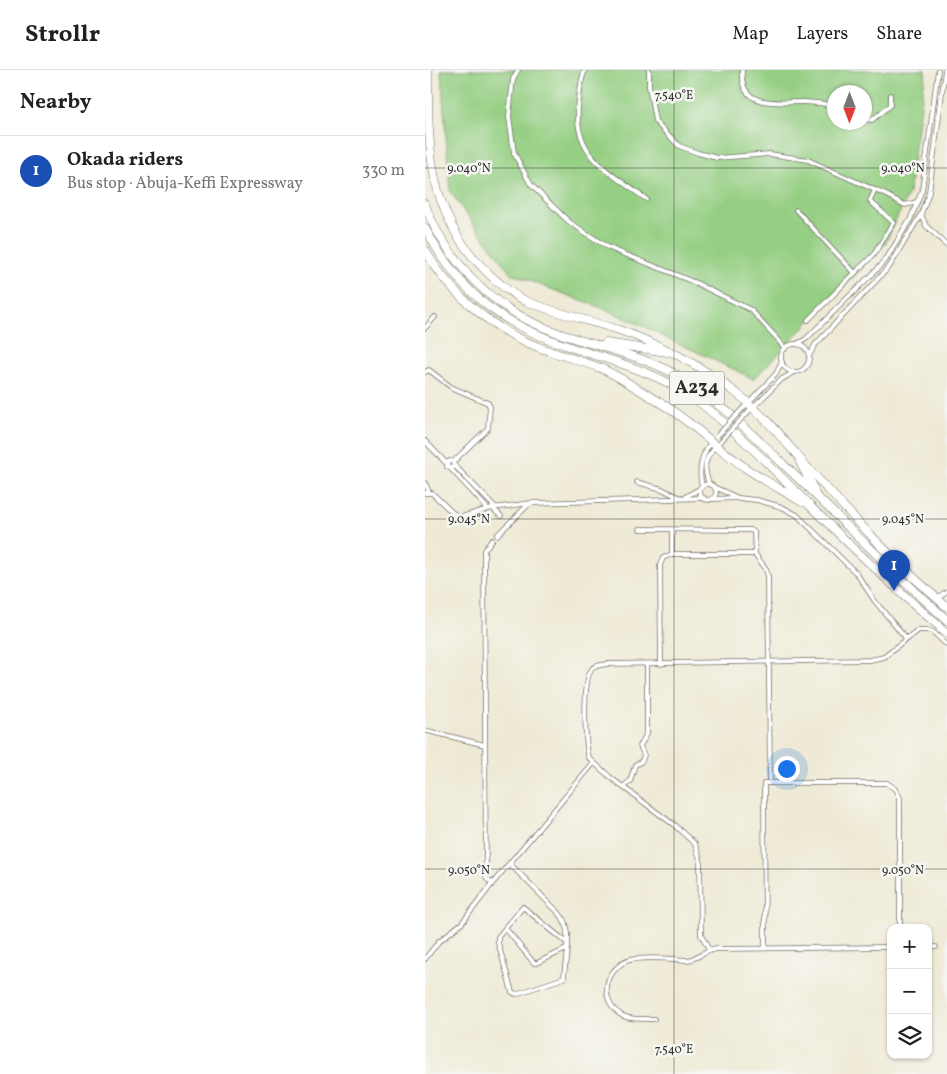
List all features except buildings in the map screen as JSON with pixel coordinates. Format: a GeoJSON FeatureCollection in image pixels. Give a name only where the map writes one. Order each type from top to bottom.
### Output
{"type":"FeatureCollection","features":[{"type":"Feature","properties":{"kind":"highway"},"geometry":{"type":"LineString","coordinates":[[428,70],[429,142],[436,187],[450,224],[477,262],[496,281],[526,300],[646,340],[707,371],[773,428],[859,522],[947,607]]}},
{"type":"Feature","properties":{"kind":"highway","name":"A234"},"geometry":{"type":"LineString","coordinates":[[425,204],[440,236],[455,258],[469,276],[489,294],[526,319],[646,361],[694,385],[750,432],[947,620]]}},
{"type":"Feature","properties":{"kind":"highway","name":"A234"},"geometry":{"type":"LineString","coordinates":[[425,228],[447,266],[459,280],[495,312],[515,325],[569,346],[619,362],[666,382],[690,396],[746,444],[902,594],[947,633]]}},
{"type":"Feature","properties":{"kind":"highway"},"geometry":{"type":"LineString","coordinates":[[425,250],[460,296],[474,310],[497,327],[531,344],[602,369]]}},
{"type":"Feature","properties":{"kind":"highway"},"geometry":{"type":"LineString","coordinates":[[585,340],[674,354]]}},
{"type":"Feature","properties":{"kind":"highway"},"geometry":{"type":"LineString","coordinates":[[569,346],[602,369],[675,412],[717,440],[748,469],[813,509]]}},
{"type":"Feature","properties":{"kind":"highway"},"geometry":{"type":"LineString","coordinates":[[795,454],[817,496]]}},
{"type":"Feature","properties":{"kind":"street"},"geometry":{"type":"LineString","coordinates":[[518,70],[513,79],[509,116],[514,153],[531,185],[568,221],[607,247],[696,283],[751,310],[785,348]]}},
{"type":"Feature","properties":{"kind":"street"},"geometry":{"type":"LineString","coordinates":[[585,70],[582,77],[577,112],[583,144],[598,164],[646,199]]}},
{"type":"Feature","properties":{"kind":"street"},"geometry":{"type":"LineString","coordinates":[[649,70],[649,86],[655,121],[679,146],[699,154],[717,158],[770,154],[808,160],[905,205],[917,202]]}},
{"type":"Feature","properties":{"kind":"street"},"geometry":{"type":"LineString","coordinates":[[742,70],[741,80],[748,95],[762,102],[809,102],[827,104]]}},
{"type":"Feature","properties":{"kind":"street"},"geometry":{"type":"LineString","coordinates":[[749,408],[776,374],[782,362],[785,348],[806,339],[885,261],[909,220],[922,190],[938,70]]}},
{"type":"Feature","properties":{"kind":"street"},"geometry":{"type":"LineString","coordinates":[[704,498],[701,495],[701,459],[705,450],[782,379],[793,372],[802,371],[806,368],[809,356],[815,345],[890,266],[921,214],[929,192],[945,70]]}},
{"type":"Feature","properties":{"kind":"street"},"geometry":{"type":"LineString","coordinates":[[872,120],[889,105],[890,95]]}},
{"type":"Feature","properties":{"kind":"street"},"geometry":{"type":"LineString","coordinates":[[808,320],[874,254],[894,223],[870,201],[875,190]]}},
{"type":"Feature","properties":{"kind":"street"},"geometry":{"type":"LineString","coordinates":[[796,210],[855,273]]}},
{"type":"Feature","properties":{"kind":"street"},"geometry":{"type":"LineString","coordinates":[[921,214],[926,226],[947,245]]}},
{"type":"Feature","properties":{"kind":"street"},"geometry":{"type":"LineString","coordinates":[[425,328],[435,317]]}},
{"type":"Feature","properties":{"kind":"street"},"geometry":{"type":"LineString","coordinates":[[797,344],[805,348],[809,356]]}},
{"type":"Feature","properties":{"kind":"street"},"geometry":{"type":"LineString","coordinates":[[782,362],[786,369],[793,372]]}},
{"type":"Feature","properties":{"kind":"street"},"geometry":{"type":"LineString","coordinates":[[425,372],[429,370],[433,372],[451,387],[488,403],[490,406],[488,428],[450,468]]}},
{"type":"Feature","properties":{"kind":"street"},"geometry":{"type":"LineString","coordinates":[[717,440],[705,460],[705,474],[709,484],[738,498]]}},
{"type":"Feature","properties":{"kind":"street"},"geometry":{"type":"LineString","coordinates":[[425,441],[482,503],[492,508],[501,516]]}},
{"type":"Feature","properties":{"kind":"street"},"geometry":{"type":"LineString","coordinates":[[447,464],[450,461],[454,464],[492,508]]}},
{"type":"Feature","properties":{"kind":"street"},"geometry":{"type":"LineString","coordinates":[[637,482],[662,489],[681,498]]}},
{"type":"Feature","properties":{"kind":"street"},"geometry":{"type":"LineString","coordinates":[[425,483],[427,492],[432,493],[458,518],[492,508],[534,503],[738,498],[776,505],[797,515],[857,574],[874,600],[907,639]]}},
{"type":"Feature","properties":{"kind":"street"},"geometry":{"type":"LineString","coordinates":[[681,498],[709,484]]}},
{"type":"Feature","properties":{"kind":"street"},"geometry":{"type":"LineString","coordinates":[[712,499],[716,495],[716,488]]}},
{"type":"Feature","properties":{"kind":"street"},"geometry":{"type":"LineString","coordinates":[[497,535],[528,505],[534,503]]}},
{"type":"Feature","properties":{"kind":"street"},"geometry":{"type":"LineString","coordinates":[[640,529],[751,530],[755,535],[755,554],[768,573],[770,783]]}},
{"type":"Feature","properties":{"kind":"street"},"geometry":{"type":"LineString","coordinates":[[672,530],[672,554]]}},
{"type":"Feature","properties":{"kind":"street"},"geometry":{"type":"LineString","coordinates":[[492,540],[484,550],[486,878],[492,884]]}},
{"type":"Feature","properties":{"kind":"street"},"geometry":{"type":"LineString","coordinates":[[661,664],[660,565],[664,557],[672,554],[755,554]]}},
{"type":"Feature","properties":{"kind":"street"},"geometry":{"type":"LineString","coordinates":[[937,598],[947,591]]}},
{"type":"Feature","properties":{"kind":"street"},"geometry":{"type":"LineString","coordinates":[[709,950],[701,934],[700,858],[695,844],[674,825],[593,764],[589,758],[586,734],[588,675],[597,666],[607,664],[769,663],[877,659],[892,652],[919,630],[927,630],[947,644]]}},
{"type":"Feature","properties":{"kind":"street"},"geometry":{"type":"LineString","coordinates":[[623,787],[630,781],[635,765],[642,760],[644,755],[640,746],[647,732],[647,664]]}},
{"type":"Feature","properties":{"kind":"street"},"geometry":{"type":"LineString","coordinates":[[425,731],[429,730],[485,745]]}},
{"type":"Feature","properties":{"kind":"street"},"geometry":{"type":"LineString","coordinates":[[425,959],[439,941],[462,922],[593,764]]}},
{"type":"Feature","properties":{"kind":"street"},"geometry":{"type":"LineString","coordinates":[[765,948],[764,783],[887,784],[896,789],[900,798],[900,924]]}},
{"type":"Feature","properties":{"kind":"street"},"geometry":{"type":"LineString","coordinates":[[510,864],[565,920],[566,942],[564,978],[515,994],[512,992],[497,943],[498,937],[523,907],[566,942]]}},
{"type":"Feature","properties":{"kind":"street"},"geometry":{"type":"LineString","coordinates":[[505,928],[533,963],[537,963],[566,949]]}},
{"type":"Feature","properties":{"kind":"street"},"geometry":{"type":"LineString","coordinates":[[654,1019],[638,1019],[623,1016],[612,1006],[608,999],[607,989],[612,973],[627,961],[643,959],[688,960],[694,959],[709,950],[887,947]]}},
{"type":"Feature","properties":{"kind":"green space"},"geometry":{"type":"Polygon","coordinates":[[[441,70],[926,70],[909,192],[885,244],[754,379],[610,311],[511,274],[450,192],[441,70]]]}},
{"type":"Feature","properties":{"kind":"place","name":"Okada riders"},"geometry":{"type":"Point","coordinates":[894,591]}}]}
